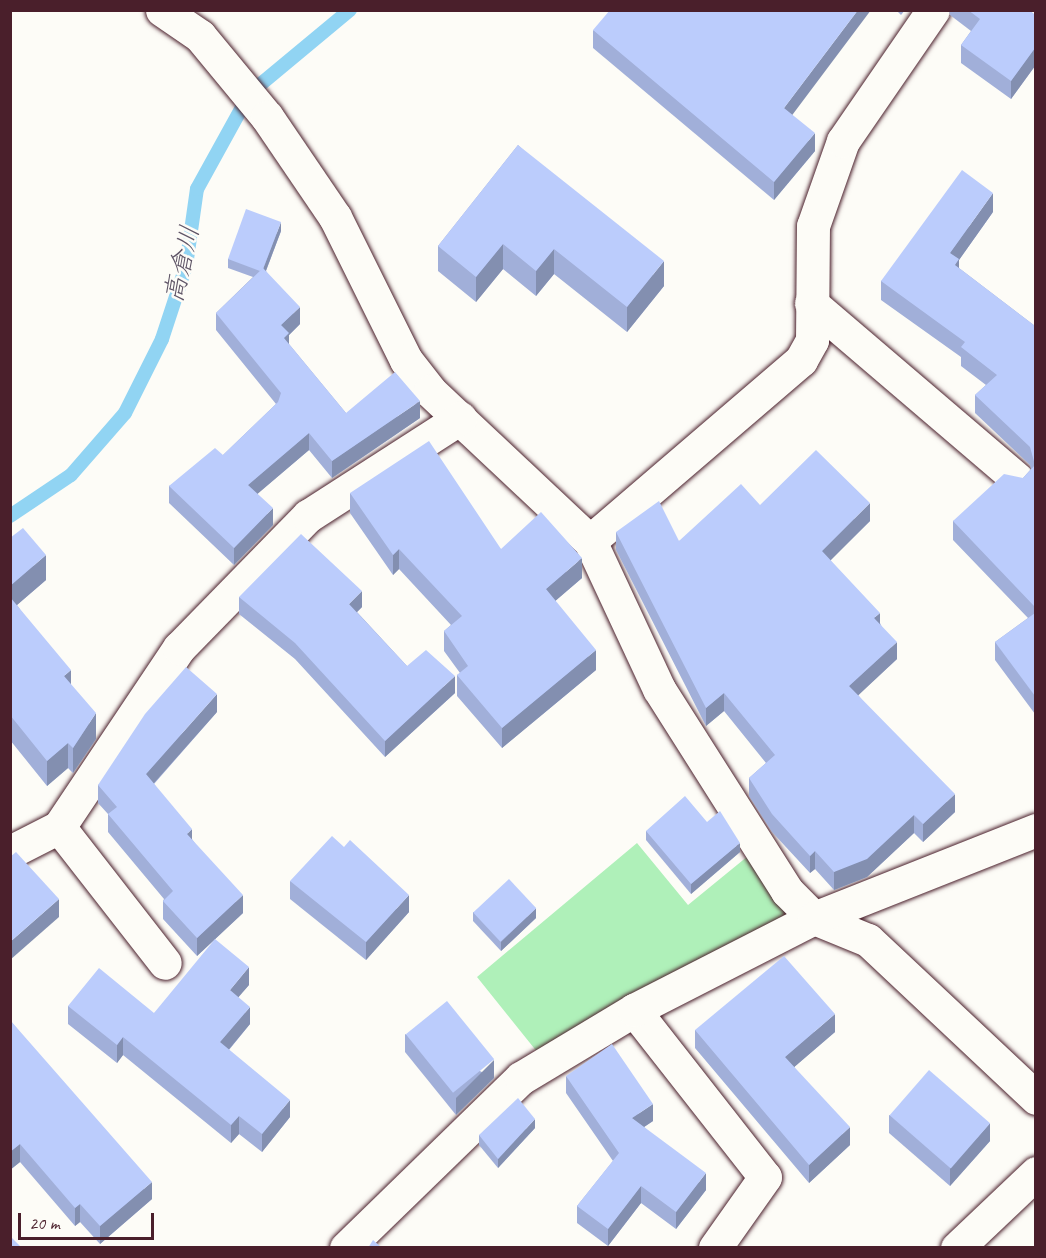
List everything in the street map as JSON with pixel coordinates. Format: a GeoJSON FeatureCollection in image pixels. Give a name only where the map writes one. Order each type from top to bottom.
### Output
{"type":"FeatureCollection","features":[{"type":"Feature","properties":{"kind":"street"},"geometry":{"type":"LineString","coordinates":[[162,10],[200,36],[267,117],[335,217],[406,360],[460,418],[590,542],[659,689],[787,891],[814,918],[868,940],[1035,1098]]}},
{"type":"Feature","properties":{"kind":"street"},"geometry":{"type":"LineString","coordinates":[[590,542],[801,360],[812,340],[813,226],[843,141],[933,10]]}},
{"type":"Feature","properties":{"kind":"street"},"geometry":{"type":"LineString","coordinates":[[811,303],[1017,479]]}},
{"type":"Feature","properties":{"kind":"street"},"geometry":{"type":"LineString","coordinates":[[10,852],[59,826],[179,648],[308,516],[460,418]]}},
{"type":"Feature","properties":{"kind":"street"},"geometry":{"type":"LineString","coordinates":[[59,826],[165,963]]}},
{"type":"Feature","properties":{"kind":"street"},"geometry":{"type":"LineString","coordinates":[[346,1248],[521,1078],[634,1010],[814,918],[1035,830]]}},
{"type":"Feature","properties":{"kind":"street"},"geometry":{"type":"LineString","coordinates":[[634,1010],[765,1177],[715,1248]]}},
{"type":"Feature","properties":{"kind":"street"},"geometry":{"type":"LineString","coordinates":[[957,1248],[1035,1173]]}},
{"type":"Feature","properties":{"kind":"green space"},"geometry":{"type":"Polygon","coordinates":[[[637,843],[688,905],[759,847],[814,918],[546,1063],[477,977],[637,843]]]}},
{"type":"Feature","properties":{"kind":"building"},"geometry":{"type":"Polygon","coordinates":[[[610,10],[858,10],[784,108],[815,133],[774,182],[593,30],[610,10]]]}},
{"type":"Feature","properties":{"kind":"building"},"geometry":{"type":"Polygon","coordinates":[[[968,10],[1029,10],[1035,15],[1035,48],[1011,81],[961,45],[980,19],[968,10]]]}},
{"type":"Feature","properties":{"kind":"building"},"geometry":{"type":"Polygon","coordinates":[[[518,145],[664,261],[627,307],[554,249],[536,271],[503,244],[476,277],[438,246],[518,145]]]}},
{"type":"Feature","properties":{"kind":"building"},"geometry":{"type":"Polygon","coordinates":[[[962,170],[993,193],[950,253],[959,259],[955,265],[1035,326],[1035,465],[1030,447],[975,395],[997,375],[961,347],[965,342],[881,281],[962,170]]]}},
{"type":"Feature","properties":{"kind":"building"},"geometry":{"type":"Polygon","coordinates":[[[246,209],[281,222],[263,269],[260,271],[228,259],[246,209]]]}},
{"type":"Feature","properties":{"kind":"building"},"geometry":{"type":"Polygon","coordinates":[[[263,268],[300,307],[281,325],[289,333],[284,338],[346,413],[395,372],[420,401],[332,461],[309,433],[248,485],[273,508],[234,548],[169,486],[215,448],[223,455],[278,402],[281,393],[216,313],[263,268]]]}},
{"type":"Feature","properties":{"kind":"building"},"geometry":{"type":"Polygon","coordinates":[[[429,441],[501,549],[541,512],[582,558],[546,589],[596,650],[502,728],[457,675],[468,666],[444,631],[462,616],[399,549],[393,555],[350,493],[429,441]]]}},
{"type":"Feature","properties":{"kind":"building"},"geometry":{"type":"Polygon","coordinates":[[[816,450],[870,503],[822,551],[880,613],[874,618],[897,642],[849,686],[955,794],[923,824],[914,815],[867,859],[834,872],[815,851],[810,856],[772,814],[749,778],[775,755],[724,693],[706,708],[616,532],[659,501],[679,541],[741,484],[760,505],[816,450]]]}},
{"type":"Feature","properties":{"kind":"building"},"geometry":{"type":"Polygon","coordinates":[[[1035,465],[1035,607],[953,521],[1004,474],[1023,478],[1035,465]]]}},
{"type":"Feature","properties":{"kind":"building"},"geometry":{"type":"Polygon","coordinates":[[[23,528],[46,555],[10,586],[10,538],[23,528]]]}},
{"type":"Feature","properties":{"kind":"building"},"geometry":{"type":"Polygon","coordinates":[[[301,534],[362,591],[349,604],[407,666],[426,650],[455,676],[385,741],[295,643],[239,597],[301,534]]]}},
{"type":"Feature","properties":{"kind":"building"},"geometry":{"type":"Polygon","coordinates":[[[10,597],[71,670],[64,676],[96,713],[73,748],[68,743],[47,761],[10,715],[10,597]]]}},
{"type":"Feature","properties":{"kind":"building"},"geometry":{"type":"Polygon","coordinates":[[[1035,613],[1035,696],[995,642],[1035,613]]]}},
{"type":"Feature","properties":{"kind":"building"},"geometry":{"type":"Polygon","coordinates":[[[186,667],[217,694],[146,774],[192,829],[187,834],[243,895],[197,938],[163,901],[173,891],[108,814],[117,807],[98,785],[145,714],[186,667]]]}},
{"type":"Feature","properties":{"kind":"building"},"geometry":{"type":"Polygon","coordinates":[[[685,796],[707,822],[720,811],[740,843],[691,884],[646,831],[685,796]]]}},
{"type":"Feature","properties":{"kind":"building"},"geometry":{"type":"Polygon","coordinates":[[[332,836],[344,847],[350,840],[409,895],[366,942],[290,881],[332,836]]]}},
{"type":"Feature","properties":{"kind":"building"},"geometry":{"type":"Polygon","coordinates":[[[16,852],[59,899],[10,942],[10,857],[16,852]]]}},
{"type":"Feature","properties":{"kind":"building"},"geometry":{"type":"Polygon","coordinates":[[[509,879],[536,908],[500,942],[473,912],[509,879]]]}},
{"type":"Feature","properties":{"kind":"building"},"geometry":{"type":"Polygon","coordinates":[[[215,939],[249,967],[230,990],[250,1007],[220,1042],[290,1100],[262,1134],[239,1116],[231,1125],[123,1037],[117,1045],[68,1006],[99,968],[154,1013],[215,939]]]}},
{"type":"Feature","properties":{"kind":"building"},"geometry":{"type":"Polygon","coordinates":[[[784,956],[835,1014],[785,1057],[850,1127],[809,1165],[695,1030],[784,956]]]}},
{"type":"Feature","properties":{"kind":"building"},"geometry":{"type":"Polygon","coordinates":[[[447,1001],[494,1059],[453,1093],[406,1034],[447,1001]]]}},
{"type":"Feature","properties":{"kind":"building"},"geometry":{"type":"Polygon","coordinates":[[[10,1020],[152,1182],[100,1226],[80,1204],[75,1208],[20,1144],[10,1152],[10,1020]]]}},
{"type":"Feature","properties":{"kind":"building"},"geometry":{"type":"Polygon","coordinates":[[[612,1044],[653,1104],[632,1118],[706,1173],[676,1212],[641,1186],[608,1229],[577,1206],[619,1153],[566,1076],[612,1044]]]}},
{"type":"Feature","properties":{"kind":"building"},"geometry":{"type":"Polygon","coordinates":[[[929,1070],[990,1123],[951,1168],[890,1115],[929,1070]]]}},
{"type":"Feature","properties":{"kind":"building"},"geometry":{"type":"Polygon","coordinates":[[[518,1098],[535,1119],[498,1159],[479,1135],[518,1098]]]}},
{"type":"Feature","properties":{"kind":"building"},"geometry":{"type":"Polygon","coordinates":[[[10,1236],[22,1248],[10,1248],[10,1236]]]}},
{"type":"Feature","properties":{"kind":"building"},"geometry":{"type":"Polygon","coordinates":[[[373,1240],[382,1248],[368,1248],[373,1240]]]}},
{"type":"Feature","properties":{"kind":"waterway","name":"高倉川"},"geometry":{"type":"LineString","coordinates":[[10,516],[71,475],[125,413],[162,339],[186,266],[197,189],[250,93],[350,10]]}}]}
